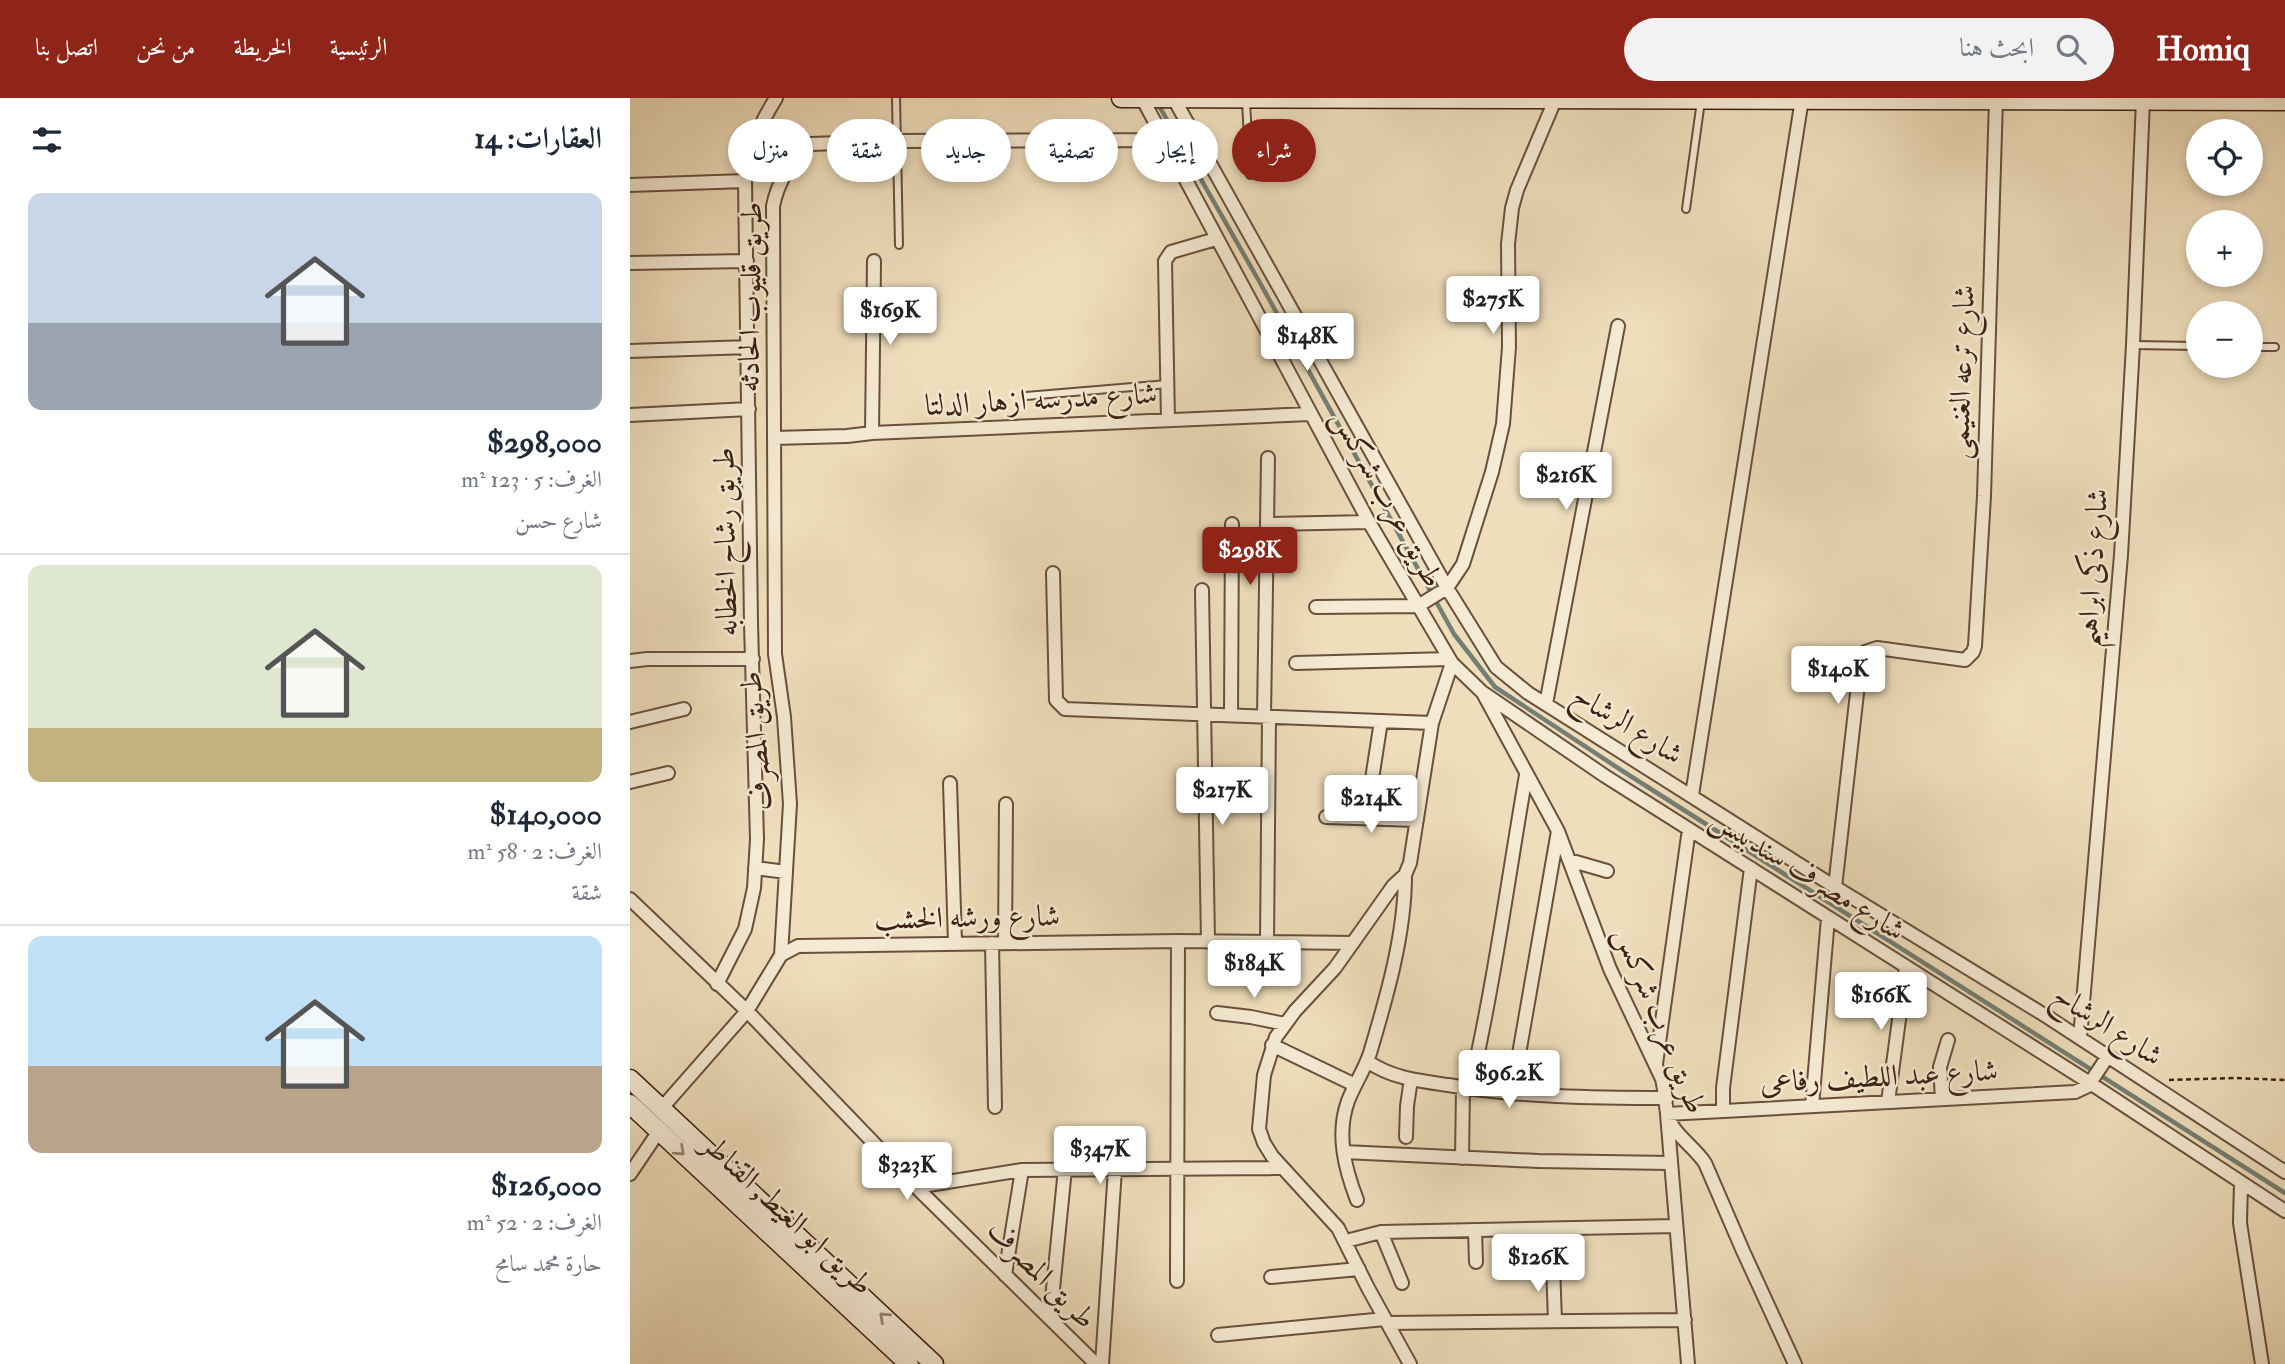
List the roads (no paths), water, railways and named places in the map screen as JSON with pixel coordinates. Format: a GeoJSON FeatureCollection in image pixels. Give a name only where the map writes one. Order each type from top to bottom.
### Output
{"type":"FeatureCollection","features":[{"type":"Feature","properties":{"kind":"main road"},"geometry":{"type":"LineString","coordinates":[[1121,98],[2285,101]]}},
{"type":"Feature","properties":{"kind":"main road","name":"طريق ابو الغيط, القناطر"},"geometry":{"type":"LineString","coordinates":[[630,1079],[934,1364]]}},
{"type":"Feature","properties":{"kind":"main road","name":"طريق ابو الغيط, القناطر"},"geometry":{"type":"LineString","coordinates":[[632,1109],[659,1131],[909,1364]]}},
{"type":"Feature","properties":{"kind":"street","name":"طريق رشاح الخطابه"},"geometry":{"type":"LineString","coordinates":[[763,119],[776,98]]}},
{"type":"Feature","properties":{"kind":"street","name":"طريق عرب شركس"},"geometry":{"type":"LineString","coordinates":[[1142,99],[1153,119]]}},
{"type":"Feature","properties":{"kind":"street","name":"شارع الرشاح"},"geometry":{"type":"LineString","coordinates":[[1174,99],[1447,588],[1496,667],[1528,693],[2080,1038],[2106,1059],[2147,1081],[2285,1172]]}},
{"type":"Feature","properties":{"kind":"street"},"geometry":{"type":"LineString","coordinates":[[1692,795],[1802,99]]}},
{"type":"Feature","properties":{"kind":"street","name":"شارع ترعه الغنيمى"},"geometry":{"type":"LineString","coordinates":[[1835,887],[1861,658],[1865,652],[1877,648],[1965,660],[1975,646],[1984,496],[1996,99]]}},
{"type":"Feature","properties":{"kind":"street"},"geometry":{"type":"LineString","coordinates":[[1316,607],[1418,606],[1447,588],[1463,564],[1492,472],[1503,424],[1508,375],[1508,244],[1511,208],[1555,100]]}},
{"type":"Feature","properties":{"kind":"street","name":"شارع ذكى ابراهيم"},"geometry":{"type":"LineString","coordinates":[[2080,1038],[2121,555],[2143,100]]}},
{"type":"Feature","properties":{"kind":"street","name":"طريق قليوب الحادثه"},"geometry":{"type":"LineString","coordinates":[[907,141],[1132,140]]}},
{"type":"Feature","properties":{"kind":"street","name":"طريق قليوب الحادثه"},"geometry":{"type":"LineString","coordinates":[[774,438],[772,206],[776,189],[802,149],[811,144],[827,143]]}},
{"type":"Feature","properties":{"kind":"street"},"geometry":{"type":"LineString","coordinates":[[630,185],[728,182]]}},
{"type":"Feature","properties":{"kind":"street","name":"طريق رشاح الخطابه"},"geometry":{"type":"LineString","coordinates":[[717,984],[745,929],[754,888],[757,839],[745,182]]}},
{"type":"Feature","properties":{"kind":"street","name":"طريق عرب شركس"},"geometry":{"type":"LineString","coordinates":[[1186,182],[1369,522],[1450,661]]}},
{"type":"Feature","properties":{"kind":"street"},"geometry":{"type":"LineString","coordinates":[[1168,419],[1166,258],[1175,250],[1216,239]]}},
{"type":"Feature","properties":{"kind":"street"},"geometry":{"type":"LineString","coordinates":[[630,263],[747,261]]}},
{"type":"Feature","properties":{"kind":"street"},"geometry":{"type":"LineString","coordinates":[[872,433],[874,261]]}},
{"type":"Feature","properties":{"kind":"street"},"geometry":{"type":"LineString","coordinates":[[1546,704],[1618,326]]}},
{"type":"Feature","properties":{"kind":"street"},"geometry":{"type":"LineString","coordinates":[[630,351],[749,347]]}},
{"type":"Feature","properties":{"kind":"street"},"geometry":{"type":"LineString","coordinates":[[749,373],[774,373]]}},
{"type":"Feature","properties":{"kind":"street"},"geometry":{"type":"LineString","coordinates":[[630,415],[749,409]]}},
{"type":"Feature","properties":{"kind":"street","name":"شارع مدرسه ازهار الدلتا"},"geometry":{"type":"LineString","coordinates":[[774,438],[1310,414]]}},
{"type":"Feature","properties":{"kind":"street","name":"طريق المصرف"},"geometry":{"type":"LineString","coordinates":[[774,438],[775,654],[784,717],[790,804],[781,955]]}},
{"type":"Feature","properties":{"kind":"street"},"geometry":{"type":"LineString","coordinates":[[1267,942],[1268,458]]}},
{"type":"Feature","properties":{"kind":"street"},"geometry":{"type":"LineString","coordinates":[[1268,524],[1369,522]]}},
{"type":"Feature","properties":{"kind":"street"},"geometry":{"type":"LineString","coordinates":[[1231,715],[1232,524]]}},
{"type":"Feature","properties":{"kind":"street"},"geometry":{"type":"LineString","coordinates":[[750,530],[775,530]]}},
{"type":"Feature","properties":{"kind":"street"},"geometry":{"type":"LineString","coordinates":[[1053,573],[1055,700],[1065,709],[1432,723]]}},
{"type":"Feature","properties":{"kind":"street"},"geometry":{"type":"LineString","coordinates":[[1202,590],[1208,942]]}},
{"type":"Feature","properties":{"kind":"street"},"geometry":{"type":"LineString","coordinates":[[630,662],[647,659],[753,659]]}},
{"type":"Feature","properties":{"kind":"street"},"geometry":{"type":"LineString","coordinates":[[1296,663],[1450,661],[1432,723],[1410,863],[1405,874],[1393,886],[1335,968],[1284,1024],[1272,1045],[1261,1094],[1259,1129],[1264,1143],[1283,1168],[1330,1217],[1346,1241],[1410,1364]]}},
{"type":"Feature","properties":{"kind":"street","name":"شارع مصرف سندبيس"},"geometry":{"type":"LineString","coordinates":[[1450,661],[1482,692],[1605,776],[2091,1081],[2285,1211]]}},
{"type":"Feature","properties":{"kind":"street","name":"طريق عرب شركس"},"geometry":{"type":"LineString","coordinates":[[1482,692],[1558,831],[1610,969],[1656,1065],[1667,1098],[1667,1114],[1679,1135],[1698,1152],[1705,1163],[1742,1251],[1795,1364]]}},
{"type":"Feature","properties":{"kind":"street"},"geometry":{"type":"LineString","coordinates":[[630,722],[684,709]]}},
{"type":"Feature","properties":{"kind":"street"},"geometry":{"type":"LineString","coordinates":[[1372,779],[1381,721]]}},
{"type":"Feature","properties":{"kind":"street"},"geometry":{"type":"LineString","coordinates":[[630,782],[668,773]]}},
{"type":"Feature","properties":{"kind":"street"},"geometry":{"type":"LineString","coordinates":[[1462,1157],[1467,1088],[1487,1014],[1526,775]]}},
{"type":"Feature","properties":{"kind":"street"},"geometry":{"type":"LineString","coordinates":[[950,783],[955,943]]}},
{"type":"Feature","properties":{"kind":"street"},"geometry":{"type":"LineString","coordinates":[[995,1107],[1006,804]]}},
{"type":"Feature","properties":{"kind":"street"},"geometry":{"type":"LineString","coordinates":[[1326,817],[1417,820]]}},
{"type":"Feature","properties":{"kind":"street"},"geometry":{"type":"LineString","coordinates":[[1656,1065],[1689,829]]}},
{"type":"Feature","properties":{"kind":"street"},"geometry":{"type":"LineString","coordinates":[[1512,1094],[1558,831]]}},
{"type":"Feature","properties":{"kind":"street"},"geometry":{"type":"LineString","coordinates":[[1569,860],[1607,871]]}},
{"type":"Feature","properties":{"kind":"street"},"geometry":{"type":"LineString","coordinates":[[755,868],[786,872]]}},
{"type":"Feature","properties":{"kind":"street"},"geometry":{"type":"LineString","coordinates":[[1723,1111],[1723,1088],[1751,868]]}},
{"type":"Feature","properties":{"kind":"street"},"geometry":{"type":"LineString","coordinates":[[1357,1200],[1348,1177],[1343,1122],[1355,1085],[1367,1061],[1394,962],[1404,900],[1405,874]]}},
{"type":"Feature","properties":{"kind":"street","name":"طريق المصرف"},"geometry":{"type":"LineString","coordinates":[[630,899],[747,1011],[916,1187],[1096,1364]]}},
{"type":"Feature","properties":{"kind":"street"},"geometry":{"type":"LineString","coordinates":[[1812,1106],[1828,918]]}},
{"type":"Feature","properties":{"kind":"street"},"geometry":{"type":"LineString","coordinates":[[1177,1281],[1178,941]]}},
{"type":"Feature","properties":{"kind":"street","name":"شارع ورشه الخشب"},"geometry":{"type":"LineString","coordinates":[[781,955],[798,946],[810,945],[1178,941],[1353,943]]}},
{"type":"Feature","properties":{"kind":"street"},"geometry":{"type":"LineString","coordinates":[[661,1109],[747,1011],[781,955]]}},
{"type":"Feature","properties":{"kind":"street"},"geometry":{"type":"LineString","coordinates":[[1888,1102],[1906,967]]}},
{"type":"Feature","properties":{"kind":"street"},"geometry":{"type":"LineString","coordinates":[[1217,1013],[1284,1024]]}},
{"type":"Feature","properties":{"kind":"street"},"geometry":{"type":"LineString","coordinates":[[1942,1099],[1940,1067],[1948,1041]]}},
{"type":"Feature","properties":{"kind":"street"},"geometry":{"type":"LineString","coordinates":[[1272,1045],[1355,1085]]}},
{"type":"Feature","properties":{"kind":"street"},"geometry":{"type":"LineString","coordinates":[[2091,1081],[2106,1059]]}},
{"type":"Feature","properties":{"kind":"street"},"geometry":{"type":"LineString","coordinates":[[1367,1061],[1380,1070],[1411,1079],[1512,1094],[1667,1098]]}},
{"type":"Feature","properties":{"kind":"street"},"geometry":{"type":"LineString","coordinates":[[1406,1138],[1411,1079]]}},
{"type":"Feature","properties":{"kind":"street","name":"شارع عبد اللطيف رفاعى"},"geometry":{"type":"LineString","coordinates":[[1667,1114],[2076,1092],[2083,1090],[2091,1081]]}},
{"type":"Feature","properties":{"kind":"street"},"geometry":{"type":"LineString","coordinates":[[1667,1114],[1688,1364]]}},
{"type":"Feature","properties":{"kind":"street"},"geometry":{"type":"LineString","coordinates":[[630,1174],[659,1131]]}},
{"type":"Feature","properties":{"kind":"street"},"geometry":{"type":"LineString","coordinates":[[1344,1152],[1670,1163]]}},
{"type":"Feature","properties":{"kind":"street"},"geometry":{"type":"LineString","coordinates":[[916,1187],[1021,1170],[1283,1168]]}},
{"type":"Feature","properties":{"kind":"street"},"geometry":{"type":"LineString","coordinates":[[1101,1364],[1115,1169]]}},
{"type":"Feature","properties":{"kind":"street"},"geometry":{"type":"LineString","coordinates":[[1005,1275],[1021,1170]]}},
{"type":"Feature","properties":{"kind":"street"},"geometry":{"type":"LineString","coordinates":[[1050,1319],[1065,1170]]}},
{"type":"Feature","properties":{"kind":"street"},"geometry":{"type":"LineString","coordinates":[[2241,1182],[2240,1223],[2262,1364]]}},
{"type":"Feature","properties":{"kind":"street"},"geometry":{"type":"LineString","coordinates":[[1346,1241],[1381,1232],[1676,1226]]}},
{"type":"Feature","properties":{"kind":"street"},"geometry":{"type":"LineString","coordinates":[[1475,1230],[1476,1262]]}},
{"type":"Feature","properties":{"kind":"street"},"geometry":{"type":"LineString","coordinates":[[1381,1232],[1402,1283]]}},
{"type":"Feature","properties":{"kind":"street"},"geometry":{"type":"LineString","coordinates":[[1553,1265],[1555,1321]]}},
{"type":"Feature","properties":{"kind":"street"},"geometry":{"type":"LineString","coordinates":[[1271,1277],[1359,1269]]}},
{"type":"Feature","properties":{"kind":"street"},"geometry":{"type":"LineString","coordinates":[[1218,1335],[1386,1321],[1685,1320]]}},
{"type":"Feature","properties":{"kind":"lane"},"geometry":{"type":"LineString","coordinates":[[896,98],[896,119]]}},
{"type":"Feature","properties":{"kind":"lane"},"geometry":{"type":"LineString","coordinates":[[1245,99],[1246,119]]}},
{"type":"Feature","properties":{"kind":"lane"},"geometry":{"type":"LineString","coordinates":[[1686,209],[1701,99]]}},
{"type":"Feature","properties":{"kind":"lane"},"geometry":{"type":"LineString","coordinates":[[898,182],[899,245]]}},
{"type":"Feature","properties":{"kind":"lane"},"geometry":{"type":"LineString","coordinates":[[2133,345],[2186,346]]}},
{"type":"Feature","properties":{"kind":"lane"},"geometry":{"type":"LineString","coordinates":[[2263,347],[2275,347]]}},
{"type":"Feature","properties":{"kind":"lane"},"geometry":{"type":"LineString","coordinates":[[1026,396],[1168,384]]}},
{"type":"Feature","properties":{"kind":"waterway"},"geometry":{"type":"LineString","coordinates":[[1158,104],[1454,634],[1495,687],[2285,1193]]}}]}
